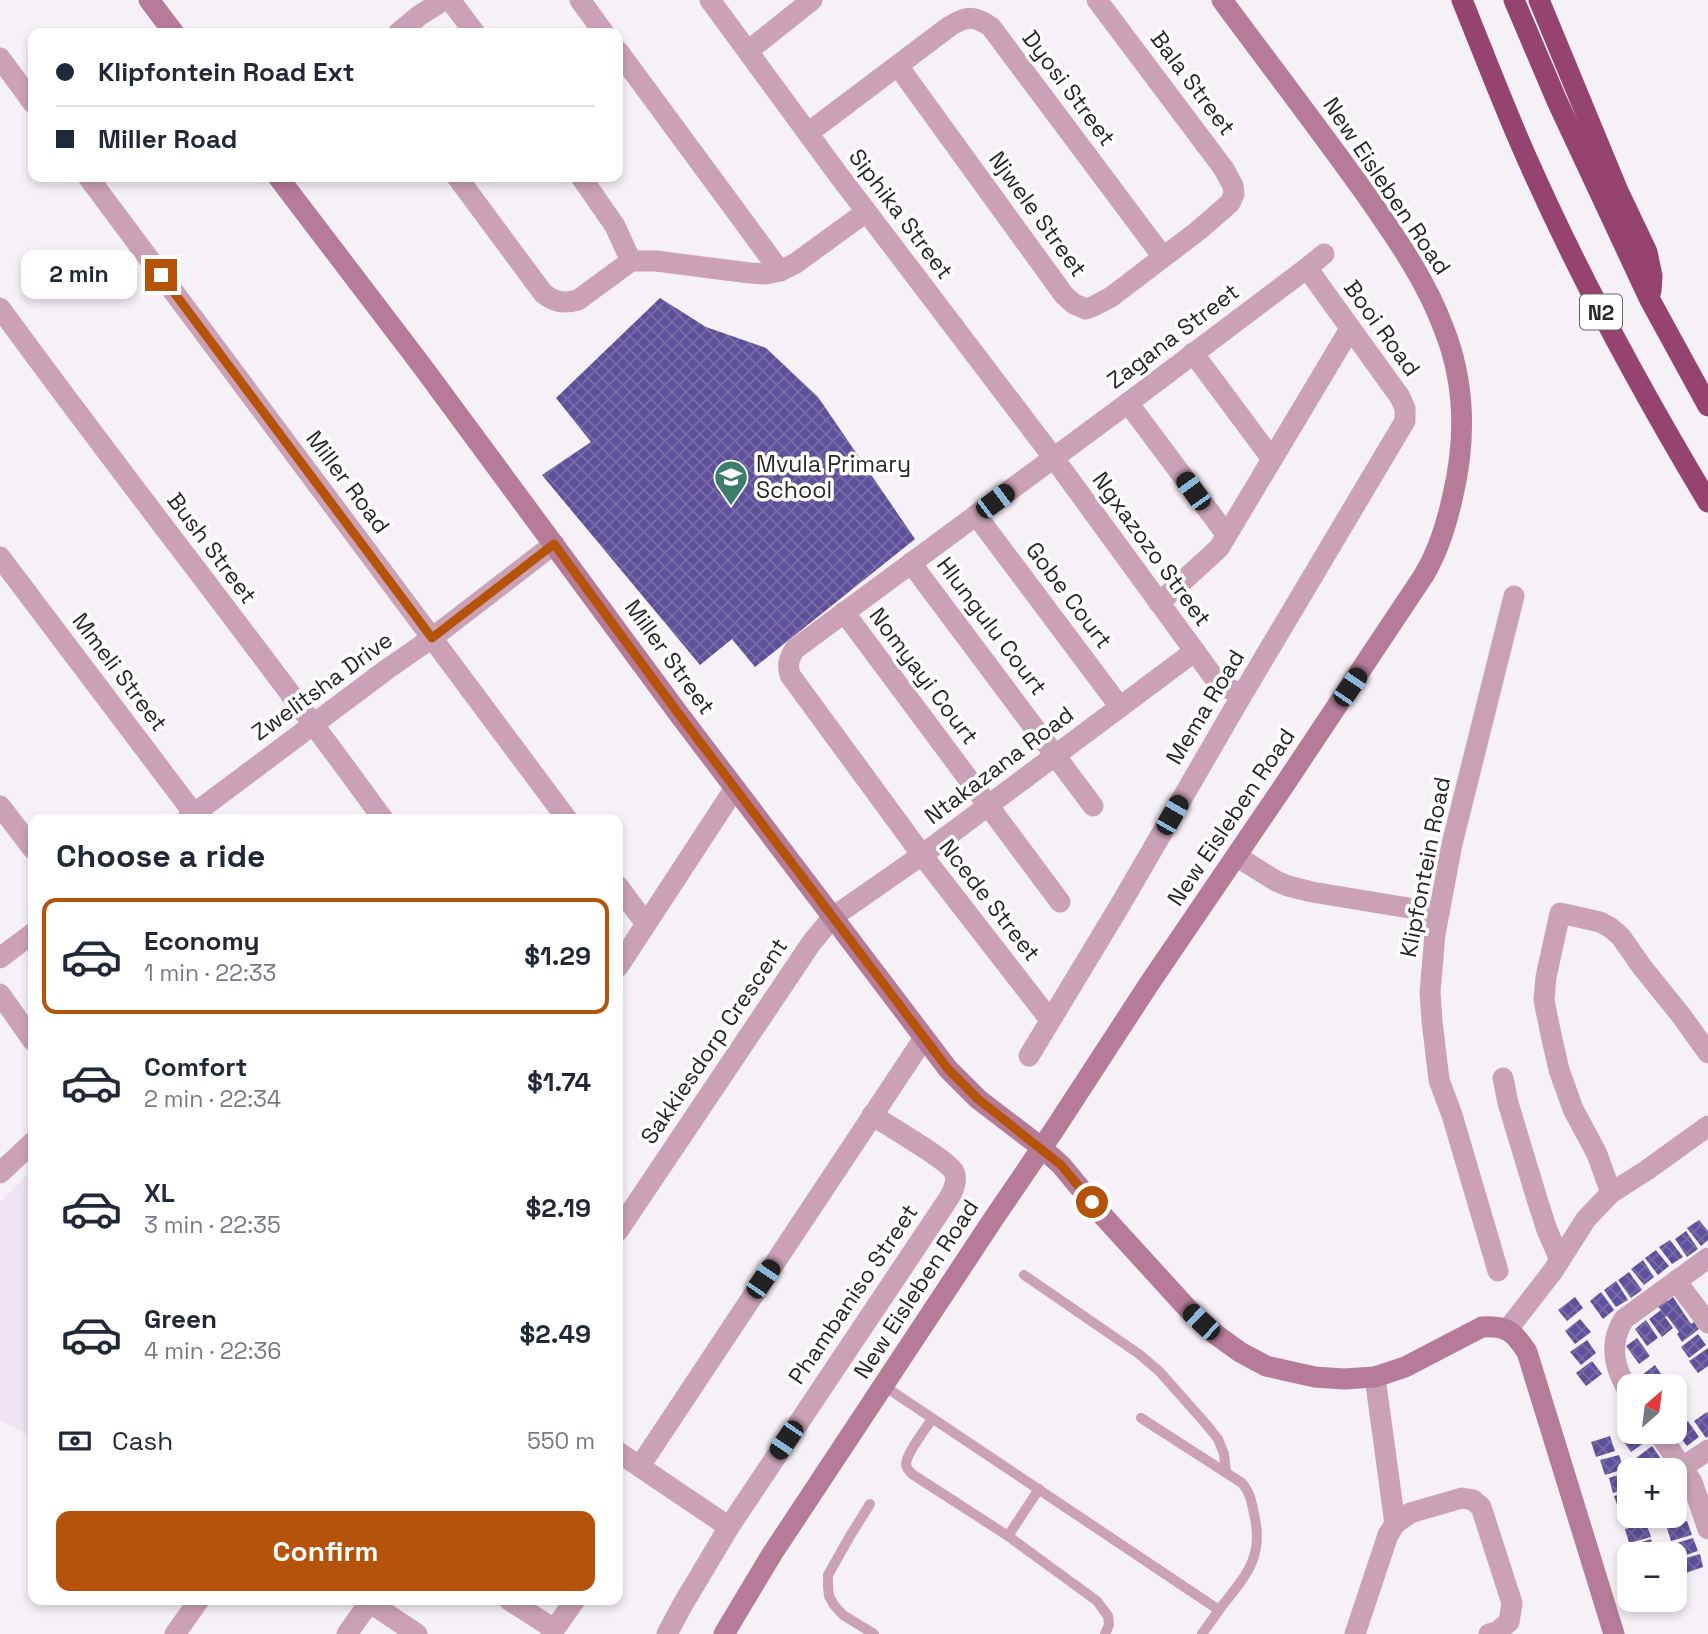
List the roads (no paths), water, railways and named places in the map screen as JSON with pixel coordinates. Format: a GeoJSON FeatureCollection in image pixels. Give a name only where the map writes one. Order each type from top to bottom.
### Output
{"type":"FeatureCollection","features":[{"type":"Feature","properties":{"kind":"highway"},"geometry":{"type":"LineString","coordinates":[[1447,0],[1509,114]]}},
{"type":"Feature","properties":{"kind":"highway","name":"N2"},"geometry":{"type":"LineString","coordinates":[[1462,0],[1528,162],[1582,275],[1670,438],[1708,502]]}},
{"type":"Feature","properties":{"kind":"highway","name":"N2"},"geometry":{"type":"LineString","coordinates":[[1514,0],[1556,101],[1650,300],[1708,406]]}},
{"type":"Feature","properties":{"kind":"highway"},"geometry":{"type":"LineString","coordinates":[[1539,0],[1618,191],[1647,252],[1652,276],[1650,300]]}},
{"type":"Feature","properties":{"kind":"street"},"geometry":{"type":"LineString","coordinates":[[149,0],[170,28]]}},
{"type":"Feature","properties":{"kind":"street"},"geometry":{"type":"LineString","coordinates":[[404,28],[444,0]]}},
{"type":"Feature","properties":{"kind":"street"},"geometry":{"type":"LineString","coordinates":[[450,0],[471,28]]}},
{"type":"Feature","properties":{"kind":"street"},"geometry":{"type":"LineString","coordinates":[[580,0],[600,28]]}},
{"type":"Feature","properties":{"kind":"street","name":"Siphika Street"},"geometry":{"type":"LineString","coordinates":[[710,0],[866,212],[1053,457]]}},
{"type":"Feature","properties":{"kind":"street"},"geometry":{"type":"LineString","coordinates":[[748,51],[812,0]]}},
{"type":"Feature","properties":{"kind":"street","name":"Bala Street"},"geometry":{"type":"LineString","coordinates":[[1097,0],[1224,169],[1233,186],[1234,194],[1230,203]]}},
{"type":"Feature","properties":{"kind":"street","name":"New Eisleben Road"},"geometry":{"type":"LineString","coordinates":[[724,1634],[772,1554],[1374,650],[1434,557],[1450,512],[1459,464],[1461,394],[1445,331],[1430,297],[1410,260],[1346,167],[1222,0]]}},
{"type":"Feature","properties":{"kind":"street","name":"Dyosi Street"},"geometry":{"type":"LineString","coordinates":[[808,133],[958,22],[974,18],[991,27],[1163,257]]}},
{"type":"Feature","properties":{"kind":"street"},"geometry":{"type":"LineString","coordinates":[[0,58],[28,96]]}},
{"type":"Feature","properties":{"kind":"street"},"geometry":{"type":"LineString","coordinates":[[623,58],[780,271]]}},
{"type":"Feature","properties":{"kind":"street","name":"Njwele Street"},"geometry":{"type":"LineString","coordinates":[[898,66],[1064,295],[1086,309],[1111,297],[1230,203]]}},
{"type":"Feature","properties":{"kind":"street","name":"Miller Road"},"geometry":{"type":"LineString","coordinates":[[92,182],[563,814]]}},
{"type":"Feature","properties":{"kind":"street","name":"Miller Street"},"geometry":{"type":"LineString","coordinates":[[282,182],[455,409],[735,788],[948,1069],[978,1099],[1066,1170],[1105,1218],[1188,1309],[1215,1334],[1266,1366],[1315,1377],[1344,1380],[1375,1377],[1405,1367],[1482,1327],[1508,1329]]}},
{"type":"Feature","properties":{"kind":"street"},"geometry":{"type":"LineString","coordinates":[[461,182],[543,293],[553,300],[570,302],[578,300],[631,261],[656,261],[750,274],[780,271],[796,263],[866,212]]}},
{"type":"Feature","properties":{"kind":"street"},"geometry":{"type":"LineString","coordinates":[[584,182],[615,226],[631,261]]}},
{"type":"Feature","properties":{"kind":"street","name":"Zagana Street"},"geometry":{"type":"LineString","coordinates":[[790,675],[788,665],[796,649],[1324,254]]}},
{"type":"Feature","properties":{"kind":"street","name":"Booi Road"},"geometry":{"type":"LineString","coordinates":[[1307,268],[1400,397],[1405,408],[1405,421]]}},
{"type":"Feature","properties":{"kind":"street","name":"Bush Street"},"geometry":{"type":"LineString","coordinates":[[0,308],[379,814]]}},
{"type":"Feature","properties":{"kind":"street"},"geometry":{"type":"LineString","coordinates":[[1159,603],[1219,548],[1350,329]]}},
{"type":"Feature","properties":{"kind":"street"},"geometry":{"type":"LineString","coordinates":[[1193,353],[1272,459]]}},
{"type":"Feature","properties":{"kind":"street"},"geometry":{"type":"LineString","coordinates":[[1128,403],[1226,534]]}},
{"type":"Feature","properties":{"kind":"street","name":"Mema Road"},"geometry":{"type":"LineString","coordinates":[[1029,1056],[1405,421]]}},
{"type":"Feature","properties":{"kind":"street","name":"Ngxazozo Street"},"geometry":{"type":"LineString","coordinates":[[1053,457],[1219,683],[1242,695]]}},
{"type":"Feature","properties":{"kind":"street","name":"Gobe Court"},"geometry":{"type":"LineString","coordinates":[[976,515],[1120,707]]}},
{"type":"Feature","properties":{"kind":"street","name":"Zwelitsha Drive"},"geometry":{"type":"LineString","coordinates":[[197,814],[554,544]]}},
{"type":"Feature","properties":{"kind":"street","name":"Mmeli Street"},"geometry":{"type":"LineString","coordinates":[[0,557],[191,814]]}},
{"type":"Feature","properties":{"kind":"street","name":"Hlungulu Court"},"geometry":{"type":"LineString","coordinates":[[911,563],[1093,806]]}},
{"type":"Feature","properties":{"kind":"street","name":"Klipfontein Road"},"geometry":{"type":"LineString","coordinates":[[1499,1271],[1440,1080],[1430,992],[1435,934],[1452,844],[1514,596]]}},
{"type":"Feature","properties":{"kind":"street","name":"Nomyayi Court"},"geometry":{"type":"LineString","coordinates":[[844,612],[1060,902]]}},
{"type":"Feature","properties":{"kind":"street","name":"Ntakazana Road"},"geometry":{"type":"LineString","coordinates":[[833,917],[922,855],[1195,651]]}},
{"type":"Feature","properties":{"kind":"street","name":"Ncede Street"},"geometry":{"type":"LineString","coordinates":[[790,675],[922,855],[1050,1020]]}},
{"type":"Feature","properties":{"kind":"street"},"geometry":{"type":"LineString","coordinates":[[623,959],[735,788]]}},
{"type":"Feature","properties":{"kind":"street"},"geometry":{"type":"LineString","coordinates":[[0,806],[28,842]]}},
{"type":"Feature","properties":{"kind":"street"},"geometry":{"type":"LineString","coordinates":[[1236,856],[1288,886],[1439,913]]}},
{"type":"Feature","properties":{"kind":"street"},"geometry":{"type":"LineString","coordinates":[[623,893],[646,923]]}},
{"type":"Feature","properties":{"kind":"street"},"geometry":{"type":"LineString","coordinates":[[1611,1192],[1597,1154],[1573,1109],[1549,1030],[1544,1000],[1546,977],[1560,913],[1600,922],[1621,937],[1708,1053]]}},
{"type":"Feature","properties":{"kind":"street","name":"Sakkiesdorp Crescent"},"geometry":{"type":"LineString","coordinates":[[623,1224],[812,942],[833,917]]}},
{"type":"Feature","properties":{"kind":"street"},"geometry":{"type":"LineString","coordinates":[[0,958],[28,937]]}},
{"type":"Feature","properties":{"kind":"street"},"geometry":{"type":"LineString","coordinates":[[0,994],[28,1034]]}},
{"type":"Feature","properties":{"kind":"street"},"geometry":{"type":"LineString","coordinates":[[640,1466],[924,1038]]}},
{"type":"Feature","properties":{"kind":"street"},"geometry":{"type":"LineString","coordinates":[[1503,1077],[1508,1103],[1540,1209],[1560,1260]]}},
{"type":"Feature","properties":{"kind":"street","name":"Phambaniso Street"},"geometry":{"type":"LineString","coordinates":[[667,1634],[729,1527],[952,1191],[955,1177],[953,1170],[872,1115]]}},
{"type":"Feature","properties":{"kind":"street"},"geometry":{"type":"LineString","coordinates":[[1614,1634],[1527,1352],[1518,1337],[1508,1329],[1560,1260],[1586,1219],[1611,1192],[1708,1126]]}},
{"type":"Feature","properties":{"kind":"street"},"geometry":{"type":"LineString","coordinates":[[0,1173],[28,1147]]}},
{"type":"Feature","properties":{"kind":"street"},"geometry":{"type":"LineString","coordinates":[[1621,1374],[1615,1355],[1615,1341],[1624,1319],[1708,1258]]}},
{"type":"Feature","properties":{"kind":"street"},"geometry":{"type":"LineString","coordinates":[[1676,1281],[1708,1323]]}},
{"type":"Feature","properties":{"kind":"street"},"geometry":{"type":"LineString","coordinates":[[1375,1377],[1395,1524]]}},
{"type":"Feature","properties":{"kind":"street"},"geometry":{"type":"LineString","coordinates":[[1687,1464],[1708,1450]]}},
{"type":"Feature","properties":{"kind":"street"},"geometry":{"type":"LineString","coordinates":[[623,1455],[729,1527]]}},
{"type":"Feature","properties":{"kind":"street"},"geometry":{"type":"LineString","coordinates":[[1687,1474],[1708,1529]]}},
{"type":"Feature","properties":{"kind":"street"},"geometry":{"type":"LineString","coordinates":[[1354,1634],[1388,1535],[1395,1524],[1410,1513],[1462,1498],[1473,1500],[1481,1507],[1512,1603],[1509,1622],[1497,1632],[1489,1634]]}},
{"type":"Feature","properties":{"kind":"street"},"geometry":{"type":"LineString","coordinates":[[175,1634],[195,1605]]}},
{"type":"Feature","properties":{"kind":"street"},"geometry":{"type":"LineString","coordinates":[[348,1634],[367,1605]]}},
{"type":"Feature","properties":{"kind":"street"},"geometry":{"type":"LineString","coordinates":[[376,1605],[417,1634]]}},
{"type":"Feature","properties":{"kind":"street"},"geometry":{"type":"LineString","coordinates":[[516,1605],[553,1632],[572,1605]]}},
{"type":"Feature","properties":{"kind":"lane"},"geometry":{"type":"LineString","coordinates":[[1024,1275],[1139,1354],[1159,1371],[1218,1439],[1224,1454],[1226,1472]]}},
{"type":"Feature","properties":{"kind":"lane"},"geometry":{"type":"LineString","coordinates":[[884,1386],[1219,1610]]}},
{"type":"Feature","properties":{"kind":"lane"},"geometry":{"type":"LineString","coordinates":[[1141,1418],[1226,1472],[1242,1483],[1249,1492],[1258,1527],[1256,1553],[1248,1572],[1202,1634]]}},
{"type":"Feature","properties":{"kind":"lane"},"geometry":{"type":"LineString","coordinates":[[932,1419],[912,1449],[906,1468],[1008,1536],[1097,1601],[1108,1616],[1109,1625],[1105,1634]]}},
{"type":"Feature","properties":{"kind":"lane"},"geometry":{"type":"LineString","coordinates":[[1008,1536],[1039,1489]]}},
{"type":"Feature","properties":{"kind":"lane"},"geometry":{"type":"LineString","coordinates":[[870,1504],[828,1575],[828,1587],[834,1605],[843,1615],[874,1634]]}},
{"type":"Feature","properties":{"kind":"place","name":"Mvula Primary School"},"geometry":{"type":"Point","coordinates":[731,507]}}]}
